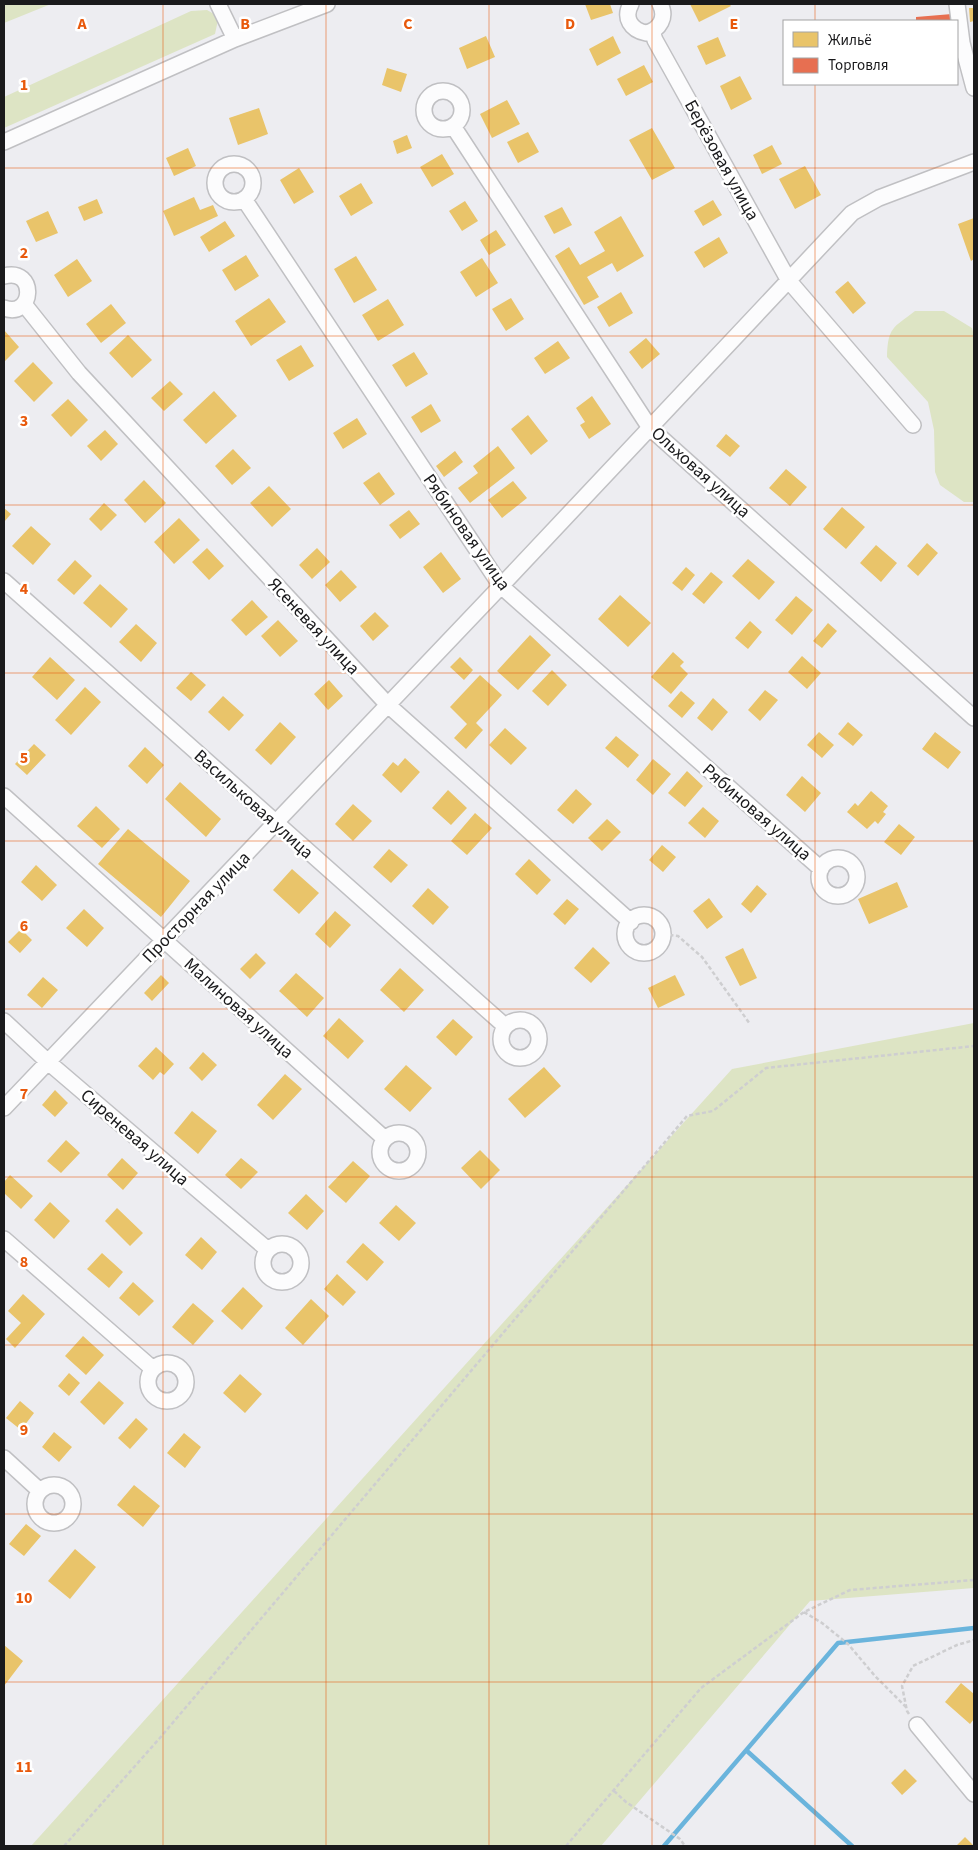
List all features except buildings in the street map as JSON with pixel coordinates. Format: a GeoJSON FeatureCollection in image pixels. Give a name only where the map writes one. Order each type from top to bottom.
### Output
{"type":"FeatureCollection","features":[{"type":"Feature","properties":{"kind":"street"},"geometry":{"type":"LineString","coordinates":[[218,4],[235,39]]}},
{"type":"Feature","properties":{"kind":"street"},"geometry":{"type":"LineString","coordinates":[[4,142],[235,39],[327,4]]}},
{"type":"Feature","properties":{"kind":"street"},"geometry":{"type":"LineString","coordinates":[[631,4],[627,12],[630,24],[640,32],[653,36],[663,17],[660,4]]}},
{"type":"Feature","properties":{"kind":"street"},"geometry":{"type":"LineString","coordinates":[[957,4],[962,43],[974,88]]}},
{"type":"Feature","properties":{"kind":"street","name":"Берёзовая улица"},"geometry":{"type":"LineString","coordinates":[[653,36],[788,281],[913,425]]}},
{"type":"Feature","properties":{"kind":"street","name":"Ольховая улица"},"geometry":{"type":"LineString","coordinates":[[453,126],[650,428],[974,718]]}},
{"type":"Feature","properties":{"kind":"street","name":"Просторная улица"},"geometry":{"type":"LineString","coordinates":[[4,1108],[501,586],[852,213],[879,198],[974,162]]}},
{"type":"Feature","properties":{"kind":"street","name":"Рябиновая улица"},"geometry":{"type":"LineString","coordinates":[[244,199],[501,586],[821,869]]}},
{"type":"Feature","properties":{"kind":"street"},"geometry":{"type":"LineString","coordinates":[[4,275],[17,276],[26,283],[28,294],[24,304],[14,310],[4,308]]}},
{"type":"Feature","properties":{"kind":"street","name":"Ясеневая улица"},"geometry":{"type":"LineString","coordinates":[[24,304],[79,373],[388,705],[631,922]]}},
{"type":"Feature","properties":{"kind":"street","name":"Васильковая улица"},"geometry":{"type":"LineString","coordinates":[[4,581],[505,1026]]}},
{"type":"Feature","properties":{"kind":"street","name":"Малиновая улица"},"geometry":{"type":"LineString","coordinates":[[4,796],[385,1139]]}},
{"type":"Feature","properties":{"kind":"street"},"geometry":{"type":"LineString","coordinates":[[644,915],[653,917],[661,924],[664,934],[661,943],[654,950],[645,953],[636,951],[628,944],[626,935],[628,925],[634,918],[644,915]]}},
{"type":"Feature","properties":{"kind":"street","name":"Сиреневая улица"},"geometry":{"type":"LineString","coordinates":[[4,1021],[48,1062],[268,1250]]}},
{"type":"Feature","properties":{"kind":"street"},"geometry":{"type":"LineString","coordinates":[[4,1239],[153,1369]]}},
{"type":"Feature","properties":{"kind":"street"},"geometry":{"type":"LineString","coordinates":[[4,1458],[40,1491]]}},
{"type":"Feature","properties":{"kind":"street"},"geometry":{"type":"LineString","coordinates":[[917,1726],[974,1794]]}},
{"type":"Feature","properties":{"kind":"path"},"geometry":{"type":"LineString","coordinates":[[664,934],[678,936],[702,957],[750,1024]]}},
{"type":"Feature","properties":{"kind":"path"},"geometry":{"type":"LineString","coordinates":[[64,1846],[159,1739],[687,1116],[713,1111],[766,1068],[974,1046]]}},
{"type":"Feature","properties":{"kind":"path"},"geometry":{"type":"LineString","coordinates":[[566,1846],[701,1688],[804,1612],[850,1590],[974,1580]]}},
{"type":"Feature","properties":{"kind":"path"},"geometry":{"type":"LineString","coordinates":[[804,1612],[822,1623],[848,1644],[875,1676],[906,1707],[917,1726]]}},
{"type":"Feature","properties":{"kind":"path"},"geometry":{"type":"LineString","coordinates":[[906,1707],[902,1686],[913,1666],[957,1644],[974,1640]]}},
{"type":"Feature","properties":{"kind":"path"},"geometry":{"type":"LineString","coordinates":[[614,1791],[626,1802],[680,1839],[685,1846]]}},
{"type":"Feature","properties":{"kind":"green space"},"geometry":{"type":"Polygon","coordinates":[[[4,4],[51,4],[4,23],[4,4]]]}},
{"type":"Feature","properties":{"kind":"green space"},"geometry":{"type":"Polygon","coordinates":[[[207,10],[214,14],[218,20],[215,34],[4,128],[4,97],[191,11],[207,10]]]}},
{"type":"Feature","properties":{"kind":"green space"},"geometry":{"type":"Polygon","coordinates":[[[915,311],[944,311],[972,328],[974,336],[974,502],[964,502],[940,485],[935,472],[934,430],[928,402],[887,357],[890,334],[893,329],[915,311]]]}},
{"type":"Feature","properties":{"kind":"green space"},"geometry":{"type":"Polygon","coordinates":[[[974,1023],[974,1588],[810,1601],[601,1846],[31,1846],[732,1069],[974,1023]]]}},
{"type":"Feature","properties":{"kind":"waterway"},"geometry":{"type":"LineString","coordinates":[[664,1846],[838,1643],[974,1628]]}},
{"type":"Feature","properties":{"kind":"waterway"},"geometry":{"type":"LineString","coordinates":[[747,1751],[852,1846]]}}]}
